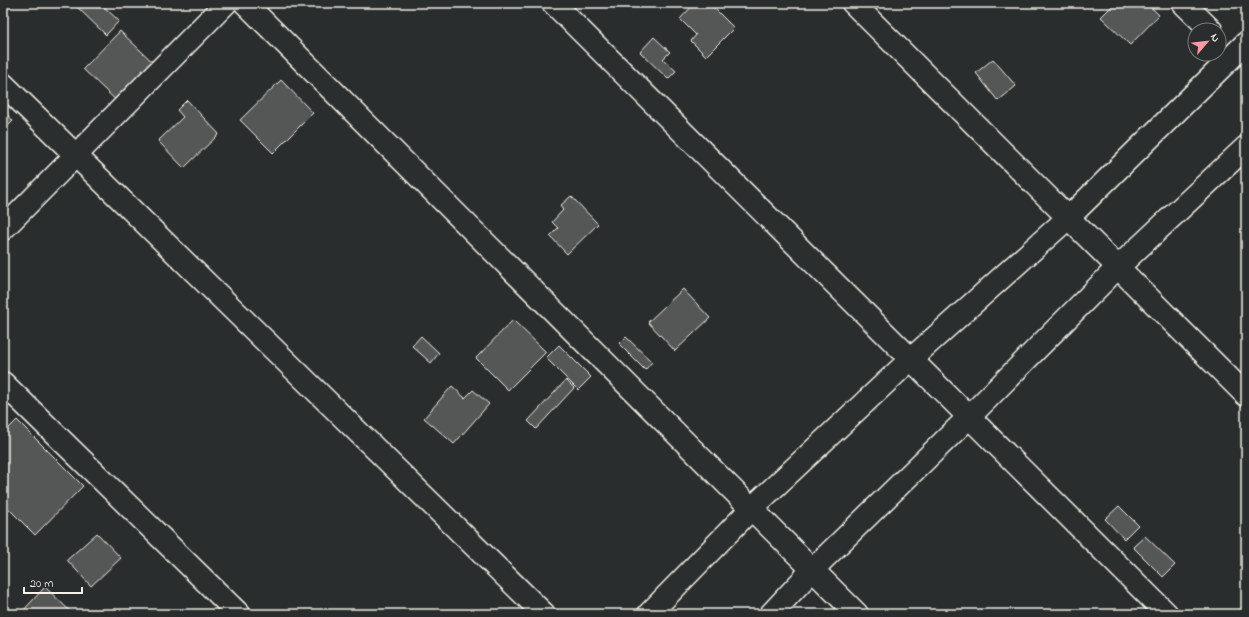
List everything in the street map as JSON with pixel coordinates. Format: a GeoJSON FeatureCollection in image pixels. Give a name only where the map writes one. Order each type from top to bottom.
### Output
{"type":"FeatureCollection","features":[{"type":"Feature","properties":{"kind":"street"},"geometry":{"type":"LineString","coordinates":[[3,229],[226,3]]}},
{"type":"Feature","properties":{"kind":"street"},"geometry":{"type":"LineString","coordinates":[[245,3],[857,614]]}},
{"type":"Feature","properties":{"kind":"street"},"geometry":{"type":"LineString","coordinates":[[553,3],[1167,614]]}},
{"type":"Feature","properties":{"kind":"street"},"geometry":{"type":"LineString","coordinates":[[853,3],[1246,395]]}},
{"type":"Feature","properties":{"kind":"street"},"geometry":{"type":"LineString","coordinates":[[1183,3],[1203,22]]}},
{"type":"Feature","properties":{"kind":"street"},"geometry":{"type":"LineString","coordinates":[[649,614],[752,508],[911,359],[1068,218],[1241,48],[1227,41]]}},
{"type":"Feature","properties":{"kind":"street"},"geometry":{"type":"LineString","coordinates":[[3,84],[544,614]]}},
{"type":"Feature","properties":{"kind":"street"},"geometry":{"type":"LineString","coordinates":[[771,614],[813,569],[969,417],[1117,268],[1246,147]]}},
{"type":"Feature","properties":{"kind":"street"},"geometry":{"type":"LineString","coordinates":[[3,383],[239,614]]}},
{"type":"Feature","properties":{"kind":"building"},"geometry":{"type":"Polygon","coordinates":[[[79,3],[100,3],[119,21],[106,35],[76,6],[79,3]]]}},
{"type":"Feature","properties":{"kind":"building"},"geometry":{"type":"Polygon","coordinates":[[[695,3],[709,3],[734,28],[706,56],[691,41],[696,35],[680,19],[695,3]]]}},
{"type":"Feature","properties":{"kind":"building"},"geometry":{"type":"Polygon","coordinates":[[[1115,3],[1147,3],[1159,15],[1130,45],[1101,17],[1115,3]]]}},
{"type":"Feature","properties":{"kind":"building"},"geometry":{"type":"Polygon","coordinates":[[[120,31],[159,68],[122,106],[83,69],[120,31]]]}},
{"type":"Feature","properties":{"kind":"building"},"geometry":{"type":"Polygon","coordinates":[[[654,37],[670,52],[663,59],[676,71],[668,79],[640,52],[654,37]]]}},
{"type":"Feature","properties":{"kind":"building"},"geometry":{"type":"Polygon","coordinates":[[[993,59],[1016,86],[998,101],[976,73],[993,59]]]}},
{"type":"Feature","properties":{"kind":"building"},"geometry":{"type":"Polygon","coordinates":[[[281,80],[313,113],[273,153],[240,120],[281,80]]]}},
{"type":"Feature","properties":{"kind":"building"},"geometry":{"type":"Polygon","coordinates":[[[187,100],[219,134],[184,168],[158,141],[183,117],[177,110],[187,100]]]}},
{"type":"Feature","properties":{"kind":"building"},"geometry":{"type":"Polygon","coordinates":[[[3,110],[13,121],[3,131],[3,110]]]}},
{"type":"Feature","properties":{"kind":"building"},"geometry":{"type":"Polygon","coordinates":[[[571,196],[598,224],[567,254],[550,236],[558,228],[552,222],[563,210],[560,206],[571,196]]]}},
{"type":"Feature","properties":{"kind":"building"},"geometry":{"type":"Polygon","coordinates":[[[683,289],[710,318],[675,351],[648,322],[683,289]]]}},
{"type":"Feature","properties":{"kind":"building"},"geometry":{"type":"Polygon","coordinates":[[[513,320],[546,352],[508,390],[476,358],[513,320]]]}},
{"type":"Feature","properties":{"kind":"building"},"geometry":{"type":"Polygon","coordinates":[[[421,336],[439,353],[431,363],[412,346],[421,336]]]}},
{"type":"Feature","properties":{"kind":"building"},"geometry":{"type":"Polygon","coordinates":[[[626,337],[652,362],[645,370],[619,344],[626,337]]]}},
{"type":"Feature","properties":{"kind":"building"},"geometry":{"type":"Polygon","coordinates":[[[559,345],[591,377],[578,390],[546,358],[559,345]]]}},
{"type":"Feature","properties":{"kind":"building"},"geometry":{"type":"Polygon","coordinates":[[[566,380],[574,388],[536,429],[528,421],[566,380]]]}},
{"type":"Feature","properties":{"kind":"building"},"geometry":{"type":"Polygon","coordinates":[[[452,386],[465,398],[473,390],[489,404],[454,444],[424,418],[452,386]]]}},
{"type":"Feature","properties":{"kind":"building"},"geometry":{"type":"Polygon","coordinates":[[[17,420],[83,486],[35,535],[3,503],[3,434],[17,420]]]}},
{"type":"Feature","properties":{"kind":"building"},"geometry":{"type":"Polygon","coordinates":[[[1119,506],[1138,525],[1124,539],[1105,519],[1119,506]]]}},
{"type":"Feature","properties":{"kind":"building"},"geometry":{"type":"Polygon","coordinates":[[[97,533],[121,558],[91,586],[67,560],[97,533]]]}},
{"type":"Feature","properties":{"kind":"building"},"geometry":{"type":"Polygon","coordinates":[[[1145,536],[1175,565],[1163,577],[1133,547],[1145,536]]]}},
{"type":"Feature","properties":{"kind":"building"},"geometry":{"type":"Polygon","coordinates":[[[45,587],[71,612],[70,614],[20,614],[45,587]]]}}]}
